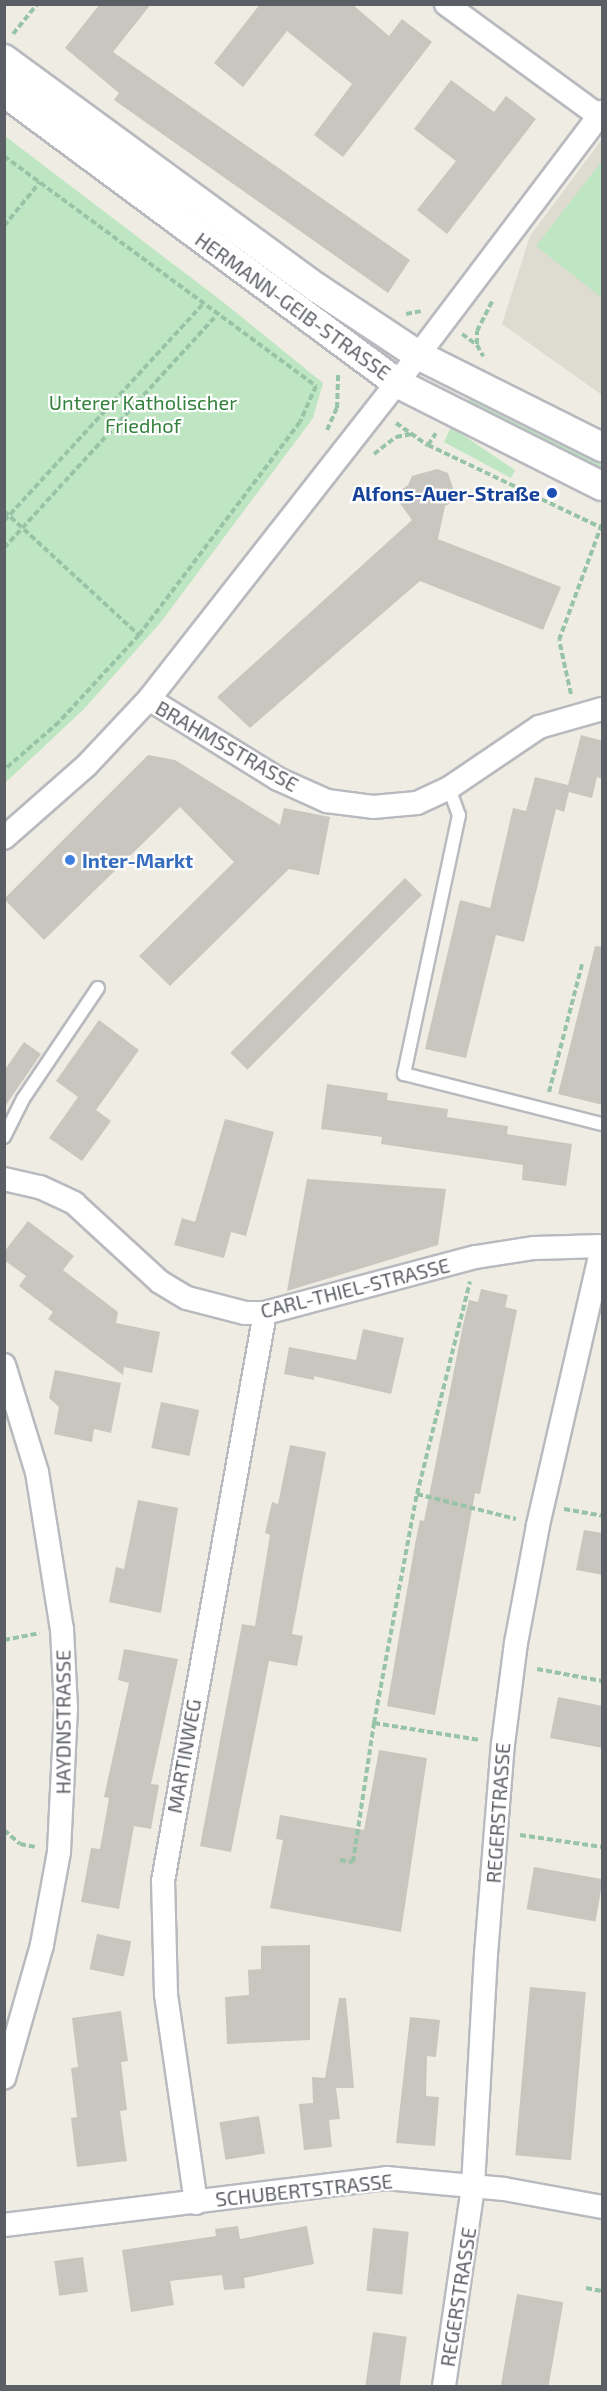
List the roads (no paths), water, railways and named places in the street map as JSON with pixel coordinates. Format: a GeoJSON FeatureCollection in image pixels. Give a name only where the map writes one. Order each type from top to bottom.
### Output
{"type":"FeatureCollection","features":[{"type":"Feature","properties":{"kind":"street"},"geometry":{"type":"LineString","coordinates":[[4,838],[86,766],[149,699],[397,383],[601,114],[446,4]]}},
{"type":"Feature","properties":{"kind":"street","name":"HERMANN-GEIB-STRASSE"},"geometry":{"type":"LineString","coordinates":[[12,46],[317,288],[418,355],[603,447]]}},
{"type":"Feature","properties":{"kind":"street","name":"HERMANN-GEIB-STRASSE"},"geometry":{"type":"LineString","coordinates":[[4,92],[397,383],[603,486]]}},
{"type":"Feature","properties":{"kind":"street","name":"BRAHMSSTRASSE"},"geometry":{"type":"LineString","coordinates":[[149,699],[278,779],[327,801],[373,807],[417,803],[449,788],[539,728],[576,714],[603,710]]}},
{"type":"Feature","properties":{"kind":"street","name":"CARL-THIEL-STRASSE"},"geometry":{"type":"LineString","coordinates":[[4,1179],[40,1187],[74,1203],[160,1282],[187,1298],[217,1309],[265,1313],[476,1257],[534,1248],[603,1246]]}},
{"type":"Feature","properties":{"kind":"street","name":"REGERSTRASSE"},"geometry":{"type":"LineString","coordinates":[[444,2386],[473,2186],[486,1954],[498,1831],[503,1744],[513,1665],[541,1515],[603,1246]]}},
{"type":"Feature","properties":{"kind":"street","name":"MARTINWEG"},"geometry":{"type":"LineString","coordinates":[[196,2203],[166,1994],[163,1881],[265,1313]]}},
{"type":"Feature","properties":{"kind":"street","name":"HAYDNSTRASSE"},"geometry":{"type":"LineString","coordinates":[[4,1365],[38,1472],[62,1629],[66,1708],[59,1852],[42,1945],[4,2078]]}},
{"type":"Feature","properties":{"kind":"street","name":"SCHUBERTSTRASSE"},"geometry":{"type":"LineString","coordinates":[[4,2225],[386,2178],[473,2186],[603,2207]]}},
{"type":"Feature","properties":{"kind":"lane"},"geometry":{"type":"LineString","coordinates":[[449,788],[459,815],[404,1074],[546,1107],[603,1124]]}},
{"type":"Feature","properties":{"kind":"lane"},"geometry":{"type":"LineString","coordinates":[[4,1137],[23,1099],[98,988]]}},
{"type":"Feature","properties":{"kind":"place","name":"Alfons-Auer-Straße"},"geometry":{"type":"Point","coordinates":[552,493]}},
{"type":"Feature","properties":{"kind":"place","name":"Inter-Markt"},"geometry":{"type":"Point","coordinates":[70,860]}},
{"type":"Feature","properties":{"kind":"park label","name":"Unterer Katholischer Friedhof"},"geometry":{"type":"Point","coordinates":[143,414]}}]}
